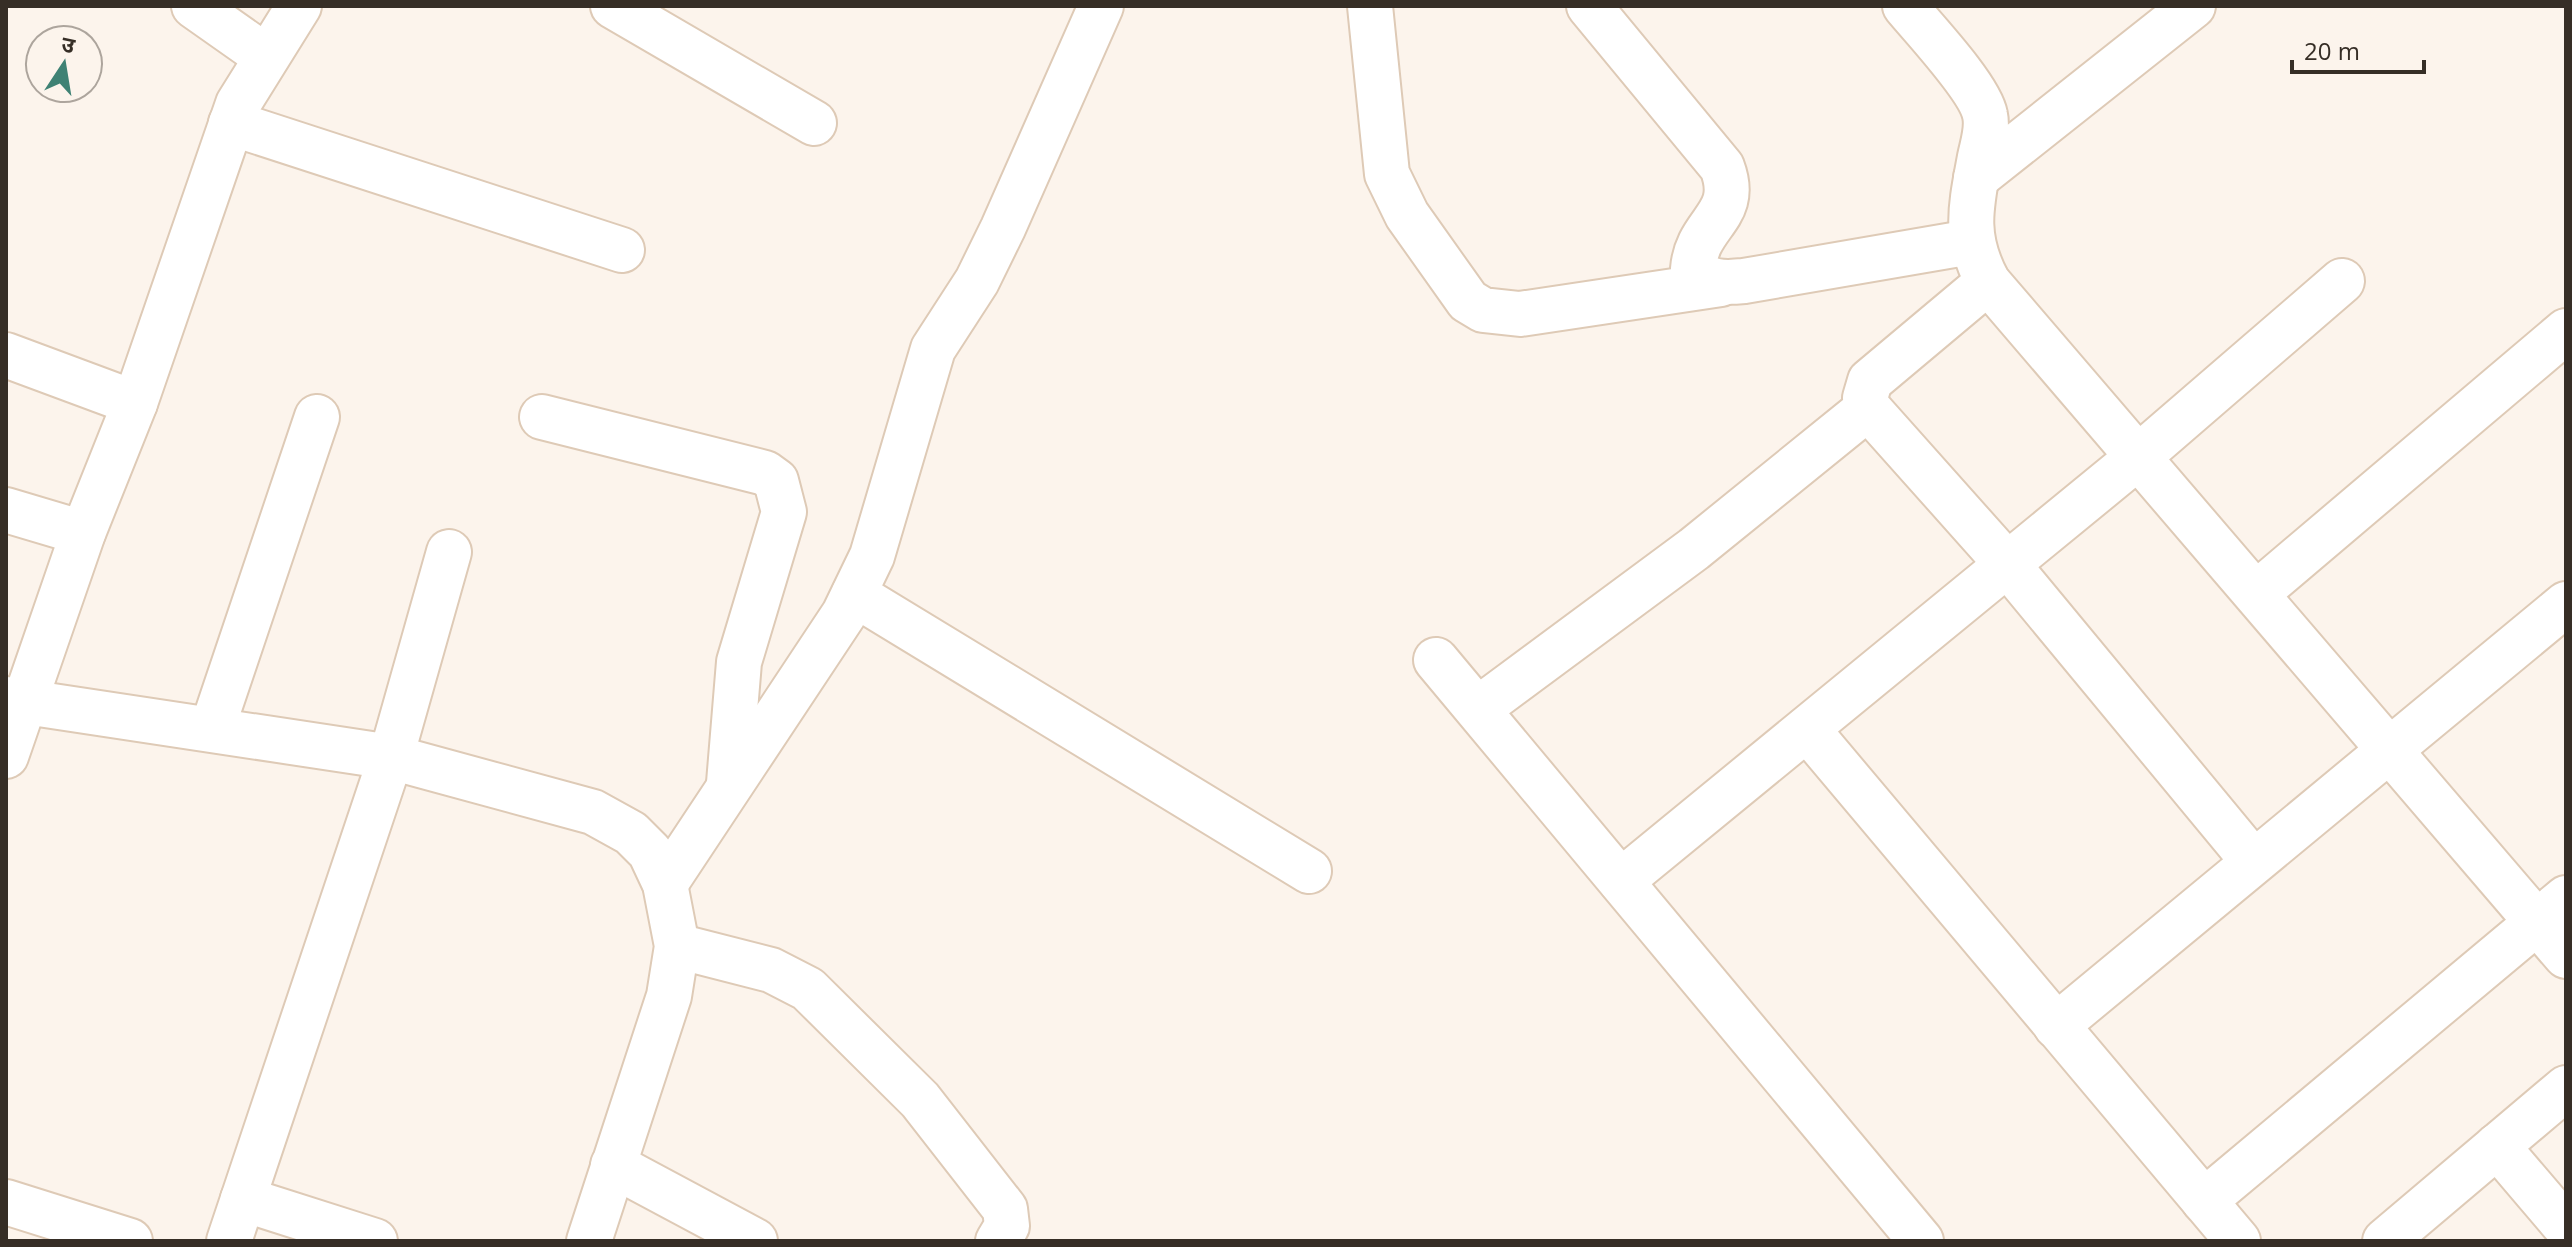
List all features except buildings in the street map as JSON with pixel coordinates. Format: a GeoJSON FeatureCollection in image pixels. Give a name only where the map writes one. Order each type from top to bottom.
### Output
{"type":"FeatureCollection","features":[{"type":"Feature","properties":{"kind":"street"},"geometry":{"type":"LineString","coordinates":[[194,6],[265,56]]}},
{"type":"Feature","properties":{"kind":"street"},"geometry":{"type":"LineString","coordinates":[[6,756],[14,699],[135,403],[231,123],[265,56],[299,6]]}},
{"type":"Feature","properties":{"kind":"street"},"geometry":{"type":"LineString","coordinates":[[613,6],[814,123]]}},
{"type":"Feature","properties":{"kind":"street"},"geometry":{"type":"LineString","coordinates":[[665,884],[844,614],[854,594],[872,556],[933,349],[977,281],[1003,228],[1101,6]]}},
{"type":"Feature","properties":{"kind":"street"},"geometry":{"type":"LineString","coordinates":[[1370,6],[1387,174],[1407,215],[1468,301],[1483,310],[1520,314],[1971,242]]}},
{"type":"Feature","properties":{"kind":"street"},"geometry":{"type":"LineString","coordinates":[[1589,6],[1722,167],[1729,185],[1729,198],[1700,238],[1693,269],[1721,284]]}},
{"type":"Feature","properties":{"kind":"street"},"geometry":{"type":"LineString","coordinates":[[1905,6],[1976,95],[1985,113],[1986,132],[1970,215],[1971,242],[1988,282],[2389,751],[2552,910],[2566,956]]}},
{"type":"Feature","properties":{"kind":"street"},"geometry":{"type":"LineString","coordinates":[[1976,178],[2193,6]]}},
{"type":"Feature","properties":{"kind":"street"},"geometry":{"type":"LineString","coordinates":[[231,123],[622,250]]}},
{"type":"Feature","properties":{"kind":"street"},"geometry":{"type":"LineString","coordinates":[[1621,881],[2137,458],[2342,281]]}},
{"type":"Feature","properties":{"kind":"street"},"geometry":{"type":"LineString","coordinates":[[1988,282],[1870,381],[1865,398],[1868,408],[2008,565],[2253,861]]}},
{"type":"Feature","properties":{"kind":"street"},"geometry":{"type":"LineString","coordinates":[[2257,593],[2566,331]]}},
{"type":"Feature","properties":{"kind":"street"},"geometry":{"type":"LineString","coordinates":[[6,355],[135,403]]}},
{"type":"Feature","properties":{"kind":"street"},"geometry":{"type":"LineString","coordinates":[[1478,709],[1694,549],[1868,408]]}},
{"type":"Feature","properties":{"kind":"street"},"geometry":{"type":"LineString","coordinates":[[212,729],[317,417]]}},
{"type":"Feature","properties":{"kind":"street"},"geometry":{"type":"LineString","coordinates":[[542,417],[765,473],[776,481],[784,512],[739,662],[729,785]]}},
{"type":"Feature","properties":{"kind":"street"},"geometry":{"type":"LineString","coordinates":[[6,510],[83,533]]}},
{"type":"Feature","properties":{"kind":"street"},"geometry":{"type":"LineString","coordinates":[[229,1241],[391,757],[449,552]]}},
{"type":"Feature","properties":{"kind":"street"},"geometry":{"type":"LineString","coordinates":[[854,594],[1309,871]]}},
{"type":"Feature","properties":{"kind":"street"},"geometry":{"type":"LineString","coordinates":[[2056,1026],[2566,604]]}},
{"type":"Feature","properties":{"kind":"street"},"geometry":{"type":"LineString","coordinates":[[1436,660],[1921,1241]]}},
{"type":"Feature","properties":{"kind":"street"},"geometry":{"type":"LineString","coordinates":[[14,699],[391,757],[593,812],[631,833],[650,852],[665,884],[677,946],[669,996],[589,1241]]}},
{"type":"Feature","properties":{"kind":"street"},"geometry":{"type":"LineString","coordinates":[[1807,729],[2238,1241]]}},
{"type":"Feature","properties":{"kind":"street"},"geometry":{"type":"LineString","coordinates":[[2204,1201],[2552,910]]}},
{"type":"Feature","properties":{"kind":"street"},"geometry":{"type":"LineString","coordinates":[[677,946],[771,970],[808,989],[920,1100],[1005,1209],[1007,1226],[998,1241]]}},
{"type":"Feature","properties":{"kind":"street"},"geometry":{"type":"LineString","coordinates":[[2385,1241],[2566,1088]]}},
{"type":"Feature","properties":{"kind":"street"},"geometry":{"type":"LineString","coordinates":[[2497,1146],[2566,1227]]}},
{"type":"Feature","properties":{"kind":"street"},"geometry":{"type":"LineString","coordinates":[[613,1165],[755,1241]]}},
{"type":"Feature","properties":{"kind":"street"},"geometry":{"type":"LineString","coordinates":[[243,1199],[375,1241]]}},
{"type":"Feature","properties":{"kind":"street"},"geometry":{"type":"LineString","coordinates":[[6,1202],[130,1241]]}}]}
